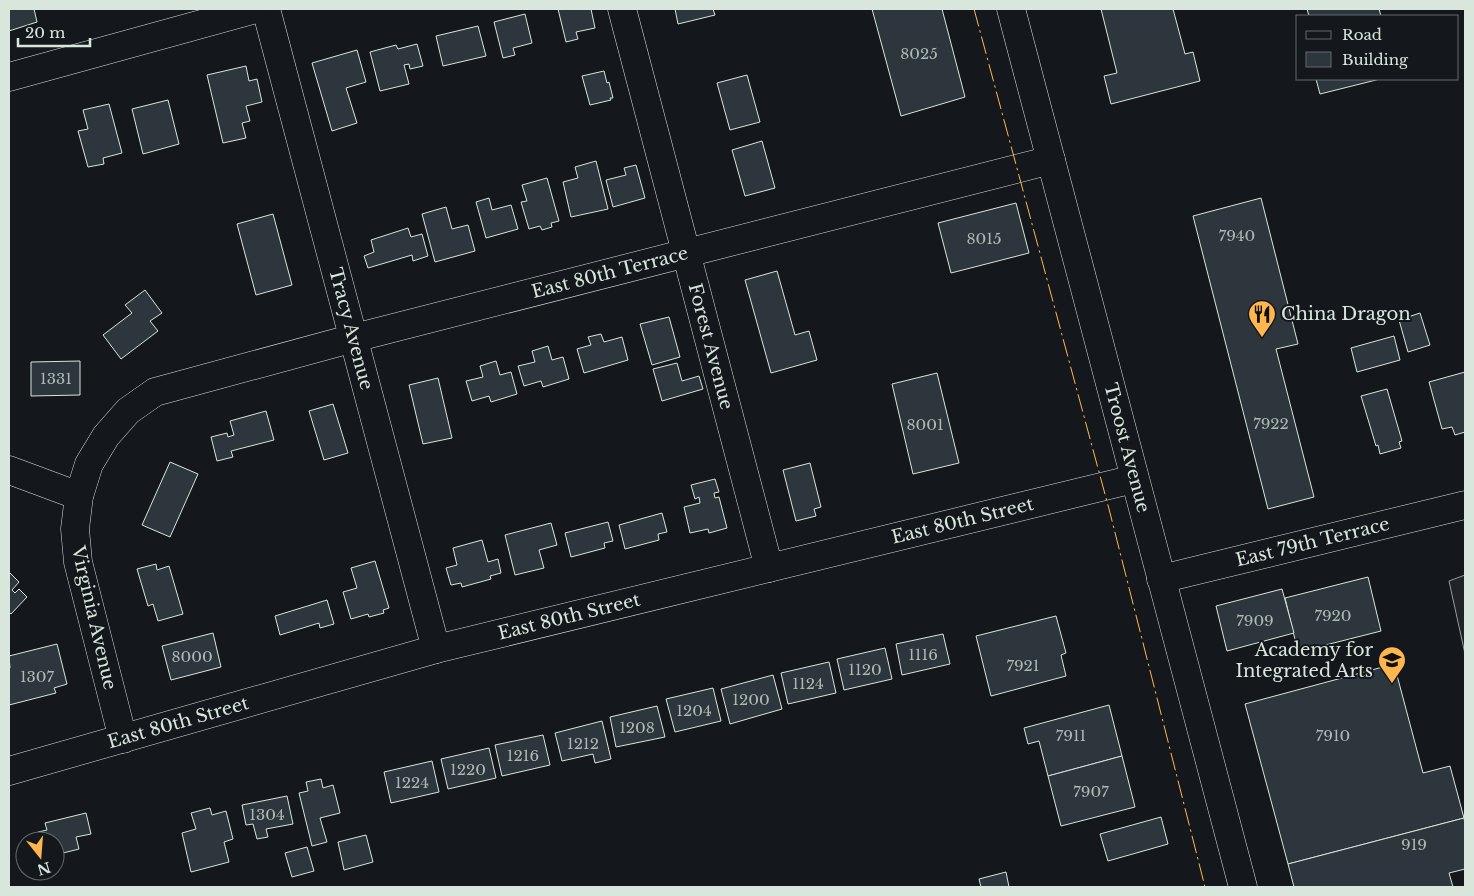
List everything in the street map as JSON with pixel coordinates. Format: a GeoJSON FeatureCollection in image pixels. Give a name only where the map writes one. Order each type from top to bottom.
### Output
{"type":"FeatureCollection","features":[{"type":"Feature","properties":{"kind":"street"},"geometry":{"type":"LineString","coordinates":[[9,77],[256,9]]}},
{"type":"Feature","properties":{"kind":"street","name":"Tracy Avenue"},"geometry":{"type":"LineString","coordinates":[[266,9],[436,650]]}},
{"type":"Feature","properties":{"kind":"street","name":"Forest Avenue"},"geometry":{"type":"LineString","coordinates":[[622,9],[769,568]]}},
{"type":"Feature","properties":{"kind":"street","name":"Troost Avenue"},"geometry":{"type":"LineString","coordinates":[[1012,9],[1242,887]]}},
{"type":"Feature","properties":{"kind":"street","name":"East 80th Terrace"},"geometry":{"type":"LineString","coordinates":[[171,387],[354,338],[1051,160]]}},
{"type":"Feature","properties":{"kind":"street","name":"Virginia Avenue"},"geometry":{"type":"LineString","coordinates":[[123,739],[78,562],[75,529],[79,496],[89,464],[106,436],[128,411],[155,392],[171,387]]}},
{"type":"Feature","properties":{"kind":"street"},"geometry":{"type":"LineString","coordinates":[[9,470],[79,496]]}},
{"type":"Feature","properties":{"kind":"street","name":"East 80th Street"},"geometry":{"type":"LineString","coordinates":[[9,771],[436,650],[1134,479]]}},
{"type":"Feature","properties":{"kind":"street","name":"East 79th Terrace"},"geometry":{"type":"LineString","coordinates":[[1161,579],[1465,505]]}},
{"type":"Feature","properties":{"kind":"shaded area"},"geometry":{"type":"Polygon","coordinates":[[[1465,575],[1465,654],[1449,581],[1465,575]]]}},
{"type":"Feature","properties":{"kind":"building"},"geometry":{"type":"Polygon","coordinates":[[[9,9],[34,9],[37,22],[9,31],[9,9]]]}},
{"type":"Feature","properties":{"kind":"building"},"geometry":{"type":"Polygon","coordinates":[[[558,9],[591,9],[595,28],[576,32],[578,39],[566,42],[558,9]]]}},
{"type":"Feature","properties":{"kind":"building"},"geometry":{"type":"Polygon","coordinates":[[[675,9],[713,9],[715,15],[678,24],[675,9]]]}},
{"type":"Feature","properties":{"kind":"building"},"geometry":{"type":"Polygon","coordinates":[[[872,9],[942,9],[965,97],[901,116],[872,9]]]}},
{"type":"Feature","properties":{"kind":"building"},"geometry":{"type":"Polygon","coordinates":[[[1101,9],[1173,9],[1185,54],[1193,52],[1200,81],[1111,104],[1104,76],[1117,73],[1101,9]]]}},
{"type":"Feature","properties":{"kind":"building"},"geometry":{"type":"Polygon","coordinates":[[[1307,9],[1379,9],[1381,15],[1309,15],[1307,9]]]}},
{"type":"Feature","properties":{"kind":"building"},"geometry":{"type":"Polygon","coordinates":[[[525,14],[532,43],[513,48],[515,55],[503,58],[494,22],[525,14]]]}},
{"type":"Feature","properties":{"kind":"building"},"geometry":{"type":"Polygon","coordinates":[[[478,26],[486,56],[443,66],[436,36],[478,26]]]}},
{"type":"Feature","properties":{"kind":"building"},"geometry":{"type":"Polygon","coordinates":[[[417,44],[423,66],[410,69],[409,64],[404,65],[409,84],[380,91],[370,52],[396,45],[398,49],[417,44]]]}},
{"type":"Feature","properties":{"kind":"building"},"geometry":{"type":"Polygon","coordinates":[[[357,50],[366,82],[346,88],[357,123],[332,131],[312,63],[357,50]]]}},
{"type":"Feature","properties":{"kind":"building"},"geometry":{"type":"Polygon","coordinates":[[[246,66],[249,81],[257,79],[262,102],[246,106],[250,121],[242,123],[246,138],[223,143],[207,75],[246,66]]]}},
{"type":"Feature","properties":{"kind":"building"},"geometry":{"type":"Polygon","coordinates":[[[604,71],[613,98],[590,105],[582,76],[604,71]]]}},
{"type":"Feature","properties":{"kind":"building"},"geometry":{"type":"Polygon","coordinates":[[[747,75],[760,122],[730,130],[717,83],[747,75]]]}},
{"type":"Feature","properties":{"kind":"building"},"geometry":{"type":"Polygon","coordinates":[[[1316,80],[1376,80],[1320,94],[1316,80]]]}},
{"type":"Feature","properties":{"kind":"building"},"geometry":{"type":"Polygon","coordinates":[[[168,100],[179,144],[143,154],[132,109],[168,100]]]}},
{"type":"Feature","properties":{"kind":"building"},"geometry":{"type":"Polygon","coordinates":[[[109,104],[122,153],[103,158],[104,164],[88,167],[78,131],[88,129],[83,110],[109,104]]]}},
{"type":"Feature","properties":{"kind":"building"},"geometry":{"type":"Polygon","coordinates":[[[762,141],[775,188],[745,196],[732,150],[762,141]]]}},
{"type":"Feature","properties":{"kind":"building"},"geometry":{"type":"Polygon","coordinates":[[[596,161],[608,209],[571,217],[563,182],[578,178],[575,167],[596,161]]]}},
{"type":"Feature","properties":{"kind":"building"},"geometry":{"type":"Polygon","coordinates":[[[636,165],[645,198],[613,207],[606,180],[626,175],[624,168],[636,165]]]}},
{"type":"Feature","properties":{"kind":"building"},"geometry":{"type":"Polygon","coordinates":[[[547,178],[559,221],[551,223],[552,227],[542,230],[540,226],[529,229],[521,202],[527,201],[522,185],[547,178]]]}},
{"type":"Feature","properties":{"kind":"building"},"geometry":{"type":"Polygon","coordinates":[[[489,198],[492,210],[511,205],[518,229],[486,238],[476,202],[489,198]]]}},
{"type":"Feature","properties":{"kind":"building"},"geometry":{"type":"Polygon","coordinates":[[[1261,198],[1298,344],[1276,349],[1314,497],[1268,509],[1193,216],[1261,198]]]}},
{"type":"Feature","properties":{"kind":"building"},"geometry":{"type":"Polygon","coordinates":[[[1016,203],[1029,253],[951,273],[938,223],[1016,203]]]}},
{"type":"Feature","properties":{"kind":"building"},"geometry":{"type":"Polygon","coordinates":[[[446,207],[452,229],[468,225],[475,251],[435,262],[422,214],[446,207]]]}},
{"type":"Feature","properties":{"kind":"building"},"geometry":{"type":"Polygon","coordinates":[[[273,214],[292,285],[256,295],[237,224],[273,214]]]}},
{"type":"Feature","properties":{"kind":"building"},"geometry":{"type":"Polygon","coordinates":[[[408,228],[411,237],[422,234],[428,256],[413,261],[412,255],[368,268],[364,256],[374,252],[371,240],[408,228]]]}},
{"type":"Feature","properties":{"kind":"building"},"geometry":{"type":"Polygon","coordinates":[[[777,271],[795,335],[809,331],[817,360],[771,373],[745,280],[777,271]]]}},
{"type":"Feature","properties":{"kind":"building"},"geometry":{"type":"Polygon","coordinates":[[[145,290],[162,313],[150,321],[158,331],[121,359],[103,335],[132,313],[125,305],[145,290]]]}},
{"type":"Feature","properties":{"kind":"building"},"geometry":{"type":"Polygon","coordinates":[[[1420,313],[1430,345],[1408,352],[1399,320],[1420,313]]]}},
{"type":"Feature","properties":{"kind":"building"},"geometry":{"type":"Polygon","coordinates":[[[669,317],[680,357],[652,365],[640,324],[669,317]]]}},
{"type":"Feature","properties":{"kind":"building"},"geometry":{"type":"Polygon","coordinates":[[[601,334],[604,342],[622,337],[628,360],[584,373],[577,349],[591,345],[588,337],[601,334]]]}},
{"type":"Feature","properties":{"kind":"building"},"geometry":{"type":"Polygon","coordinates":[[[1394,336],[1400,360],[1357,372],[1351,348],[1394,336]]]}},
{"type":"Feature","properties":{"kind":"building"},"geometry":{"type":"Polygon","coordinates":[[[548,346],[552,360],[563,357],[569,379],[543,387],[541,381],[524,386],[518,366],[535,362],[532,351],[548,346]]]}},
{"type":"Feature","properties":{"kind":"building"},"geometry":{"type":"Polygon","coordinates":[[[80,361],[80,395],[31,396],[31,362],[80,361]]]}},
{"type":"Feature","properties":{"kind":"building"},"geometry":{"type":"Polygon","coordinates":[[[496,361],[500,375],[511,372],[517,394],[491,402],[489,396],[472,401],[466,381],[483,377],[480,366],[496,361]]]}},
{"type":"Feature","properties":{"kind":"building"},"geometry":{"type":"Polygon","coordinates":[[[677,363],[682,381],[699,376],[703,389],[662,401],[653,369],[677,363]]]}},
{"type":"Feature","properties":{"kind":"building"},"geometry":{"type":"Polygon","coordinates":[[[1465,372],[1465,432],[1455,435],[1452,427],[1442,429],[1429,382],[1465,372]]]}},
{"type":"Feature","properties":{"kind":"building"},"geometry":{"type":"Polygon","coordinates":[[[937,373],[959,463],[913,474],[892,384],[937,373]]]}},
{"type":"Feature","properties":{"kind":"building"},"geometry":{"type":"Polygon","coordinates":[[[438,378],[452,438],[423,444],[409,385],[438,378]]]}},
{"type":"Feature","properties":{"kind":"building"},"geometry":{"type":"Polygon","coordinates":[[[1387,389],[1402,441],[1399,442],[1401,448],[1380,454],[1361,396],[1387,389]]]}},
{"type":"Feature","properties":{"kind":"building"},"geometry":{"type":"Polygon","coordinates":[[[333,404],[348,453],[324,460],[309,411],[333,404]]]}},
{"type":"Feature","properties":{"kind":"building"},"geometry":{"type":"Polygon","coordinates":[[[266,411],[274,440],[231,451],[233,457],[217,461],[211,437],[227,433],[228,437],[234,435],[230,421],[266,411]]]}},
{"type":"Feature","properties":{"kind":"building"},"geometry":{"type":"Polygon","coordinates":[[[170,462],[198,474],[170,537],[142,525],[170,462]]]}},
{"type":"Feature","properties":{"kind":"building"},"geometry":{"type":"Polygon","coordinates":[[[810,463],[821,507],[814,509],[816,516],[796,521],[783,470],[810,463]]]}},
{"type":"Feature","properties":{"kind":"building"},"geometry":{"type":"Polygon","coordinates":[[[715,479],[719,492],[714,493],[715,498],[719,497],[727,528],[709,533],[708,529],[690,533],[684,507],[700,503],[699,497],[695,499],[691,485],[715,479]]]}},
{"type":"Feature","properties":{"kind":"building"},"geometry":{"type":"Polygon","coordinates":[[[662,513],[667,532],[658,534],[659,540],[625,549],[619,525],[662,513]]]}},
{"type":"Feature","properties":{"kind":"building"},"geometry":{"type":"Polygon","coordinates":[[[608,522],[613,541],[604,543],[605,548],[571,557],[565,533],[608,522]]]}},
{"type":"Feature","properties":{"kind":"building"},"geometry":{"type":"Polygon","coordinates":[[[551,523],[557,545],[539,550],[544,568],[515,575],[505,535],[551,523]]]}},
{"type":"Feature","properties":{"kind":"building"},"geometry":{"type":"Polygon","coordinates":[[[482,540],[488,562],[498,559],[501,573],[490,576],[491,579],[462,587],[461,583],[451,585],[446,568],[457,565],[453,548],[482,540]]]}},
{"type":"Feature","properties":{"kind":"building"},"geometry":{"type":"Polygon","coordinates":[[[375,561],[389,608],[383,610],[384,613],[369,617],[368,614],[351,619],[343,592],[357,588],[351,568],[375,561]]]}},
{"type":"Feature","properties":{"kind":"building"},"geometry":{"type":"Polygon","coordinates":[[[156,564],[157,570],[169,566],[183,614],[158,621],[153,604],[148,606],[137,569],[156,564]]]}},
{"type":"Feature","properties":{"kind":"building"},"geometry":{"type":"Polygon","coordinates":[[[9,572],[19,582],[12,590],[15,593],[19,589],[27,597],[11,614],[9,612],[9,572]]]}},
{"type":"Feature","properties":{"kind":"building"},"geometry":{"type":"Polygon","coordinates":[[[1368,577],[1381,631],[1298,652],[1285,598],[1368,577]]]}},
{"type":"Feature","properties":{"kind":"building"},"geometry":{"type":"Polygon","coordinates":[[[1282,589],[1294,633],[1227,651],[1216,606],[1282,589]]]}},
{"type":"Feature","properties":{"kind":"building"},"geometry":{"type":"Polygon","coordinates":[[[327,600],[334,624],[320,628],[319,623],[280,635],[275,616],[327,600]]]}},
{"type":"Feature","properties":{"kind":"building"},"geometry":{"type":"Polygon","coordinates":[[[1056,616],[1066,653],[1061,655],[1066,676],[991,696],[976,636],[1056,616]]]}},
{"type":"Feature","properties":{"kind":"building"},"geometry":{"type":"Polygon","coordinates":[[[213,633],[221,667],[171,680],[162,646],[213,633]]]}},
{"type":"Feature","properties":{"kind":"building"},"geometry":{"type":"Polygon","coordinates":[[[943,634],[950,664],[902,675],[896,644],[943,634]]]}},
{"type":"Feature","properties":{"kind":"building"},"geometry":{"type":"Polygon","coordinates":[[[57,644],[67,684],[54,688],[56,693],[9,705],[9,656],[57,644]]]}},
{"type":"Feature","properties":{"kind":"building"},"geometry":{"type":"Polygon","coordinates":[[[885,648],[892,679],[844,690],[837,659],[885,648]]]}},
{"type":"Feature","properties":{"kind":"building"},"geometry":{"type":"Polygon","coordinates":[[[829,662],[836,693],[788,704],[781,673],[829,662]]]}},
{"type":"Feature","properties":{"kind":"building","name":"Academy for Integrated Arts"},"geometry":{"type":"Polygon","coordinates":[[[1394,664],[1423,773],[1450,766],[1464,818],[1288,864],[1245,704],[1394,664]]]}},
{"type":"Feature","properties":{"kind":"building"},"geometry":{"type":"Polygon","coordinates":[[[773,675],[782,709],[730,724],[721,689],[773,675]]]}},
{"type":"Feature","properties":{"kind":"building"},"geometry":{"type":"Polygon","coordinates":[[[713,688],[721,721],[675,732],[666,699],[713,688]]]}},
{"type":"Feature","properties":{"kind":"building"},"geometry":{"type":"Polygon","coordinates":[[[1109,705],[1122,756],[1048,776],[1039,741],[1028,744],[1024,728],[1109,705]]]}},
{"type":"Feature","properties":{"kind":"building"},"geometry":{"type":"Polygon","coordinates":[[[657,706],[665,737],[616,747],[610,717],[657,706]]]}},
{"type":"Feature","properties":{"kind":"building"},"geometry":{"type":"Polygon","coordinates":[[[602,721],[611,759],[595,763],[593,754],[562,761],[555,733],[602,721]]]}},
{"type":"Feature","properties":{"kind":"building"},"geometry":{"type":"Polygon","coordinates":[[[543,735],[550,765],[502,776],[495,745],[543,735]]]}},
{"type":"Feature","properties":{"kind":"building"},"geometry":{"type":"Polygon","coordinates":[[[489,748],[496,778],[448,789],[441,759],[489,748]]]}},
{"type":"Feature","properties":{"kind":"building"},"geometry":{"type":"Polygon","coordinates":[[[1122,756],[1135,807],[1061,826],[1048,776],[1122,756]]]}},
{"type":"Feature","properties":{"kind":"building"},"geometry":{"type":"Polygon","coordinates":[[[432,761],[439,792],[391,803],[384,772],[432,761]]]}},
{"type":"Feature","properties":{"kind":"building"},"geometry":{"type":"Polygon","coordinates":[[[321,779],[323,788],[333,785],[340,813],[320,818],[327,842],[312,846],[299,793],[308,791],[306,782],[321,779]]]}},
{"type":"Feature","properties":{"kind":"building"},"geometry":{"type":"Polygon","coordinates":[[[287,796],[293,824],[266,829],[268,837],[257,839],[253,824],[246,825],[242,805],[287,796]]]}},
{"type":"Feature","properties":{"kind":"building"},"geometry":{"type":"Polygon","coordinates":[[[210,808],[212,815],[226,811],[233,839],[224,842],[229,862],[191,872],[182,833],[196,829],[191,813],[210,808]]]}},
{"type":"Feature","properties":{"kind":"building"},"geometry":{"type":"Polygon","coordinates":[[[86,813],[91,834],[76,837],[79,849],[65,852],[65,831],[42,831],[47,830],[45,823],[86,813]]]}},
{"type":"Feature","properties":{"kind":"building"},"geometry":{"type":"Polygon","coordinates":[[[1161,817],[1168,844],[1108,861],[1100,834],[1161,817]]]}},
{"type":"Feature","properties":{"kind":"building"},"geometry":{"type":"Polygon","coordinates":[[[1464,818],[1465,869],[1449,873],[1453,887],[1294,887],[1288,864],[1464,818]]]}},
{"type":"Feature","properties":{"kind":"building"},"geometry":{"type":"Polygon","coordinates":[[[366,835],[373,862],[344,870],[338,842],[366,835]]]}},
{"type":"Feature","properties":{"kind":"building"},"geometry":{"type":"Polygon","coordinates":[[[307,847],[314,871],[292,877],[285,853],[307,847]]]}},
{"type":"Feature","properties":{"kind":"building"},"geometry":{"type":"Polygon","coordinates":[[[1006,872],[1009,887],[981,887],[979,879],[1006,872]]]}},
{"type":"Feature","properties":{"kind":"power"},"geometry":{"type":"LineString","coordinates":[[974,9],[1109,509],[1205,887]]}},
{"type":"Feature","properties":{"kind":"place","name":"China Dragon"},"geometry":{"type":"Point","coordinates":[1262,338]}},
{"type":"Feature","properties":{"kind":"place","name":"Academy for Integrated Arts"},"geometry":{"type":"Point","coordinates":[1392,684]}}]}
